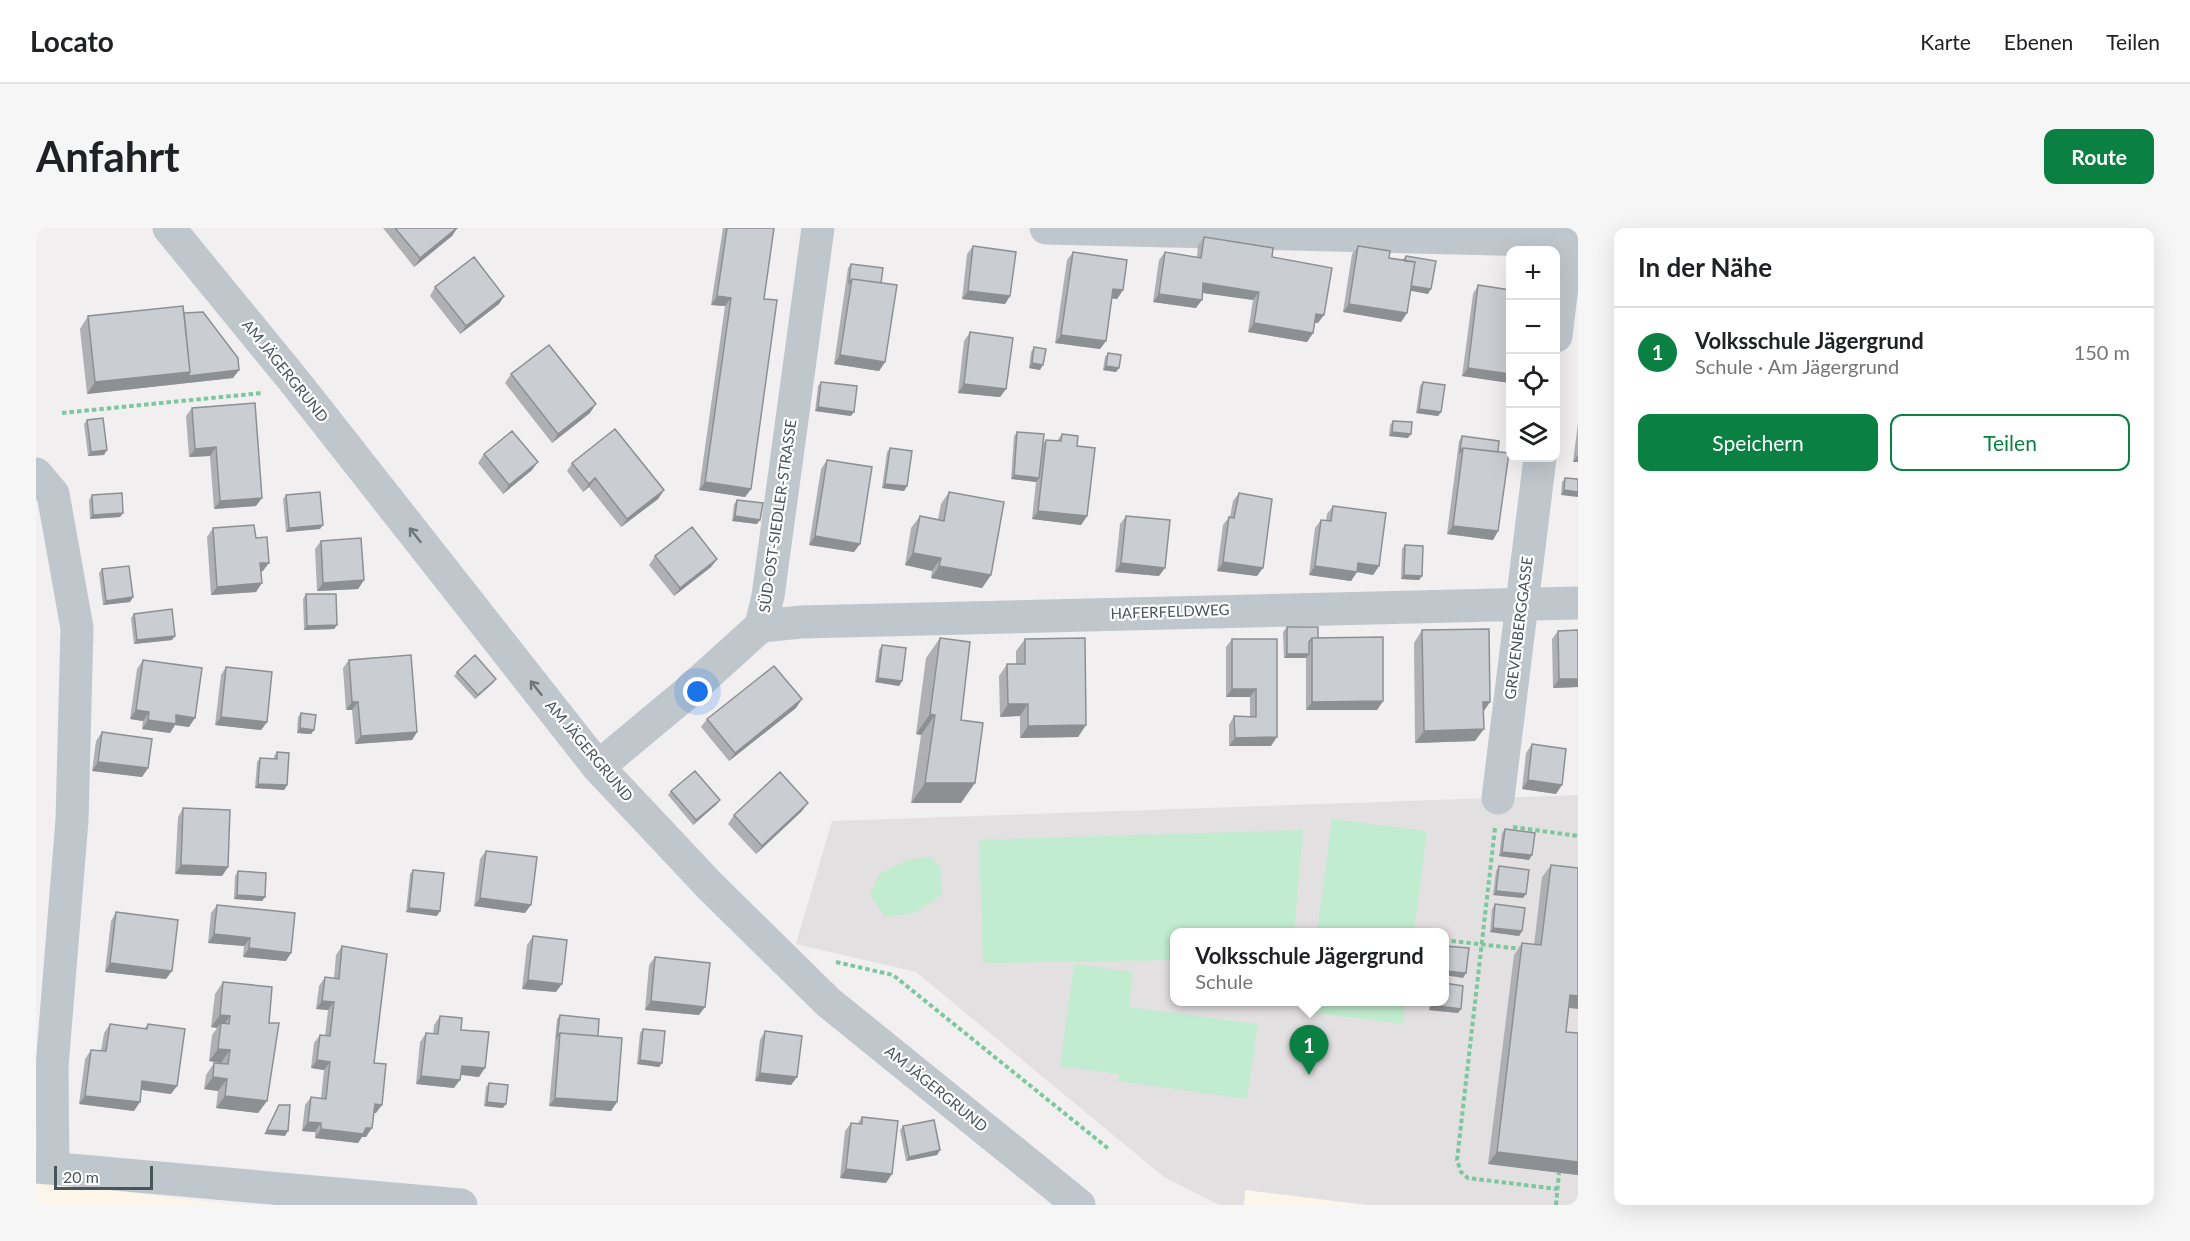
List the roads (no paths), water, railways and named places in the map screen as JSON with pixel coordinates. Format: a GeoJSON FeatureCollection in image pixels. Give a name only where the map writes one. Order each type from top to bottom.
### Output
{"type":"FeatureCollection","features":[{"type":"Feature","properties":{"kind":"street","name":"AM JÄGERGRUND"},"geometry":{"type":"LineString","coordinates":[[169,228],[295,382],[598,767],[710,886],[828,1002],[1079,1205]]}},
{"type":"Feature","properties":{"kind":"street","name":"SÜD-OST-SIEDLER-STRASSE"},"geometry":{"type":"LineString","coordinates":[[598,767],[688,692],[761,626],[768,596],[818,228]]}},
{"type":"Feature","properties":{"kind":"street"},"geometry":{"type":"LineString","coordinates":[[1046,228],[1572,236],[1560,311]]}},
{"type":"Feature","properties":{"kind":"street","name":"GREVENBERGGASSE"},"geometry":{"type":"LineString","coordinates":[[1498,798],[1539,462]]}},
{"type":"Feature","properties":{"kind":"street"},"geometry":{"type":"LineString","coordinates":[[36,474],[52,494],[77,628],[72,820],[45,1168],[461,1205]]}},
{"type":"Feature","properties":{"kind":"street","name":"HAFERFELDWEG"},"geometry":{"type":"LineString","coordinates":[[761,626],[801,622],[1578,603]]}},
{"type":"Feature","properties":{"kind":"place","name":"Volksschule Jägergrund"},"geometry":{"type":"Point","coordinates":[1309,1075]}}]}
